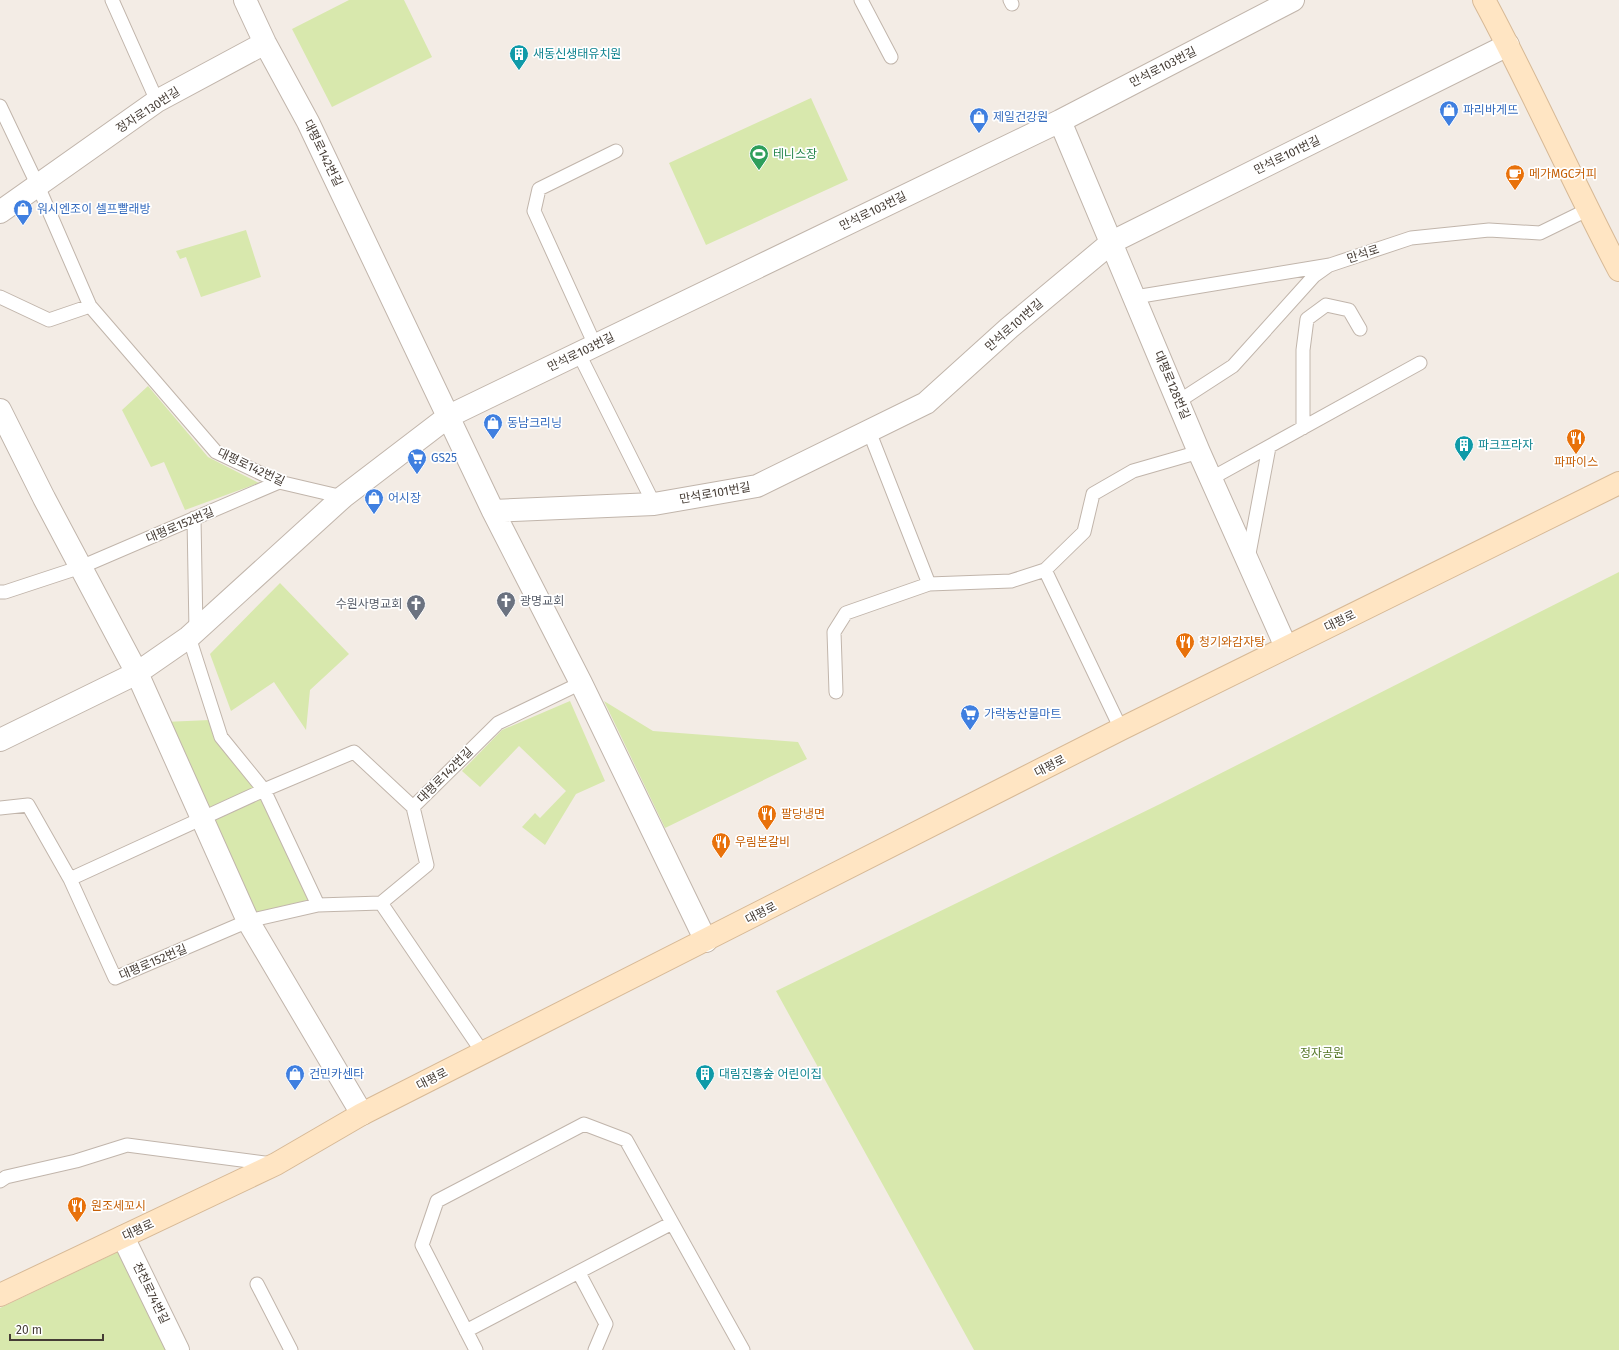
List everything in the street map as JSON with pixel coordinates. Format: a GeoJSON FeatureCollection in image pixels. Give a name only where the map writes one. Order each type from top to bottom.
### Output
{"type":"FeatureCollection","features":[{"type":"Feature","properties":{"kind":"street","name":"대평로142번길"},"geometry":{"type":"LineString","coordinates":[[245,0],[265,43],[308,122],[493,510],[581,683],[706,941]]}},
{"type":"Feature","properties":{"kind":"street","name":"만석로103번길"},"geometry":{"type":"LineString","coordinates":[[449,416],[1060,121],[1293,0]]}},
{"type":"Feature","properties":{"kind":"street"},"geometry":{"type":"LineString","coordinates":[[1484,0],[1508,45],[1587,210],[1619,270]]}},
{"type":"Feature","properties":{"kind":"street","name":"정자로130번길"},"geometry":{"type":"LineString","coordinates":[[0,212],[157,101],[265,43]]}},
{"type":"Feature","properties":{"kind":"street","name":"만석로101번길"},"geometry":{"type":"LineString","coordinates":[[493,510],[654,504],[757,486],[926,403],[1009,328],[1112,242],[1508,45]]}},
{"type":"Feature","properties":{"kind":"street","name":"대평로128번길"},"geometry":{"type":"LineString","coordinates":[[1060,121],[1179,401],[1199,452],[1212,478],[1247,563],[1286,647]]}},
{"type":"Feature","properties":{"kind":"street"},"geometry":{"type":"LineString","coordinates":[[0,410],[137,673],[248,921],[362,1114]]}},
{"type":"Feature","properties":{"kind":"street"},"geometry":{"type":"LineString","coordinates":[[0,740],[137,673],[193,634],[343,497],[449,416]]}},
{"type":"Feature","properties":{"kind":"street","name":"대평로"},"geometry":{"type":"LineString","coordinates":[[0,1295],[276,1164],[362,1114],[706,941],[1121,729],[1619,484]]}},
{"type":"Feature","properties":{"kind":"street","name":"천천로74번길"},"geometry":{"type":"LineString","coordinates":[[123,1237],[178,1350]]}},
{"type":"Feature","properties":{"kind":"lane"},"geometry":{"type":"LineString","coordinates":[[112,0],[157,101]]}},
{"type":"Feature","properties":{"kind":"lane"},"geometry":{"type":"LineString","coordinates":[[861,0],[891,57]]}},
{"type":"Feature","properties":{"kind":"lane"},"geometry":{"type":"LineString","coordinates":[[0,106],[38,186],[90,306],[49,320],[0,297]]}},
{"type":"Feature","properties":{"kind":"lane"},"geometry":{"type":"LineString","coordinates":[[616,151],[540,189],[534,212],[587,349],[654,504]]}},
{"type":"Feature","properties":{"kind":"lane","name":"만석로"},"geometry":{"type":"LineString","coordinates":[[1135,297],[1330,265],[1411,238],[1489,230],[1540,233],[1587,210]]}},
{"type":"Feature","properties":{"kind":"lane"},"geometry":{"type":"LineString","coordinates":[[1179,401],[1233,366],[1314,276],[1330,265]]}},
{"type":"Feature","properties":{"kind":"lane"},"geometry":{"type":"LineString","coordinates":[[1303,428],[1303,350],[1307,319],[1326,305],[1349,310],[1360,328]]}},
{"type":"Feature","properties":{"kind":"lane","name":"대평로142번길"},"geometry":{"type":"LineString","coordinates":[[90,306],[216,452],[279,482],[343,497]]}},
{"type":"Feature","properties":{"kind":"lane"},"geometry":{"type":"LineString","coordinates":[[1212,478],[1420,363]]}},
{"type":"Feature","properties":{"kind":"lane"},"geometry":{"type":"LineString","coordinates":[[869,431],[929,584]]}},
{"type":"Feature","properties":{"kind":"lane"},"geometry":{"type":"LineString","coordinates":[[1247,563],[1269,447]]}},
{"type":"Feature","properties":{"kind":"lane"},"geometry":{"type":"LineString","coordinates":[[836,692],[834,632],[846,613],[929,584],[1011,581],[1045,570],[1084,532],[1093,494],[1133,471],[1199,452]]}},
{"type":"Feature","properties":{"kind":"lane","name":"대평로152번길"},"geometry":{"type":"LineString","coordinates":[[0,592],[5,592],[81,567],[279,482]]}},
{"type":"Feature","properties":{"kind":"lane"},"geometry":{"type":"LineString","coordinates":[[194,518],[193,634],[221,737],[264,790],[318,905]]}},
{"type":"Feature","properties":{"kind":"lane"},"geometry":{"type":"LineString","coordinates":[[1045,570],[1121,729]]}},
{"type":"Feature","properties":{"kind":"lane","name":"대평로142번길"},"geometry":{"type":"LineString","coordinates":[[381,903],[427,865],[413,807],[498,723],[581,683]]}},
{"type":"Feature","properties":{"kind":"lane"},"geometry":{"type":"LineString","coordinates":[[0,808],[28,805],[70,879],[202,820],[264,790],[354,752],[413,807]]}},
{"type":"Feature","properties":{"kind":"lane","name":"대평로152번길"},"geometry":{"type":"LineString","coordinates":[[70,879],[115,978],[248,921],[318,905],[381,903]]}},
{"type":"Feature","properties":{"kind":"lane"},"geometry":{"type":"LineString","coordinates":[[381,903],[483,1053]]}},
{"type":"Feature","properties":{"kind":"lane"},"geometry":{"type":"LineString","coordinates":[[476,1350],[422,1245],[437,1201],[584,1124],[626,1140],[743,1350]]}},
{"type":"Feature","properties":{"kind":"lane"},"geometry":{"type":"LineString","coordinates":[[0,1181],[6,1178],[76,1161],[127,1146],[276,1164]]}},
{"type":"Feature","properties":{"kind":"lane"},"geometry":{"type":"LineString","coordinates":[[466,1331],[672,1223]]}},
{"type":"Feature","properties":{"kind":"lane"},"geometry":{"type":"LineString","coordinates":[[579,1273],[606,1324],[596,1350]]}},
{"type":"Feature","properties":{"kind":"lane"},"geometry":{"type":"LineString","coordinates":[[257,1284],[291,1350]]}},
{"type":"Feature","properties":{"kind":"green space"},"geometry":{"type":"Polygon","coordinates":[[[349,0],[404,0],[432,57],[332,107],[292,29],[349,0]]]}},
{"type":"Feature","properties":{"kind":"green space","name":"테니스장"},"geometry":{"type":"Polygon","coordinates":[[[811,98],[848,180],[706,245],[669,163],[811,98]]]}},
{"type":"Feature","properties":{"kind":"green space"},"geometry":{"type":"Polygon","coordinates":[[[246,230],[261,277],[201,297],[186,257],[180,259],[176,251],[246,230]]]}},
{"type":"Feature","properties":{"kind":"green space"},"geometry":{"type":"Polygon","coordinates":[[[148,386],[208,457],[259,483],[185,510],[164,462],[151,467],[122,410],[148,386]]]}},
{"type":"Feature","properties":{"kind":"green space","name":"정자공원"},"geometry":{"type":"Polygon","coordinates":[[[1619,572],[1619,1350],[974,1350],[776,991],[1160,804],[1619,572]]]}},
{"type":"Feature","properties":{"kind":"green space"},"geometry":{"type":"Polygon","coordinates":[[[280,583],[349,654],[310,690],[306,730],[274,682],[231,711],[210,654],[280,583]]]}},
{"type":"Feature","properties":{"kind":"green space"},"geometry":{"type":"Polygon","coordinates":[[[570,701],[605,781],[576,794],[545,845],[522,827],[535,813],[540,818],[566,791],[519,746],[480,787],[462,771],[502,730],[570,701]]]}},
{"type":"Feature","properties":{"kind":"green space"},"geometry":{"type":"Polygon","coordinates":[[[604,701],[653,731],[798,742],[807,759],[665,828],[604,701]]]}},
{"type":"Feature","properties":{"kind":"green space"},"geometry":{"type":"Polygon","coordinates":[[[210,720],[255,787],[205,813],[164,722],[210,720]]]}},
{"type":"Feature","properties":{"kind":"green space"},"geometry":{"type":"Polygon","coordinates":[[[262,798],[308,900],[253,913],[211,822],[262,798]]]}},
{"type":"Feature","properties":{"kind":"green space"},"geometry":{"type":"Polygon","coordinates":[[[120,1251],[169,1350],[0,1350],[0,1308],[120,1251]]]}},
{"type":"Feature","properties":{"kind":"place","name":"새동신생태유치원"},"geometry":{"type":"Point","coordinates":[519,71]}},
{"type":"Feature","properties":{"kind":"place","name":"파리바게뜨"},"geometry":{"type":"Point","coordinates":[1449,127]}},
{"type":"Feature","properties":{"kind":"place","name":"제일건강원"},"geometry":{"type":"Point","coordinates":[979,134]}},
{"type":"Feature","properties":{"kind":"place","name":"테니스장"},"geometry":{"type":"Point","coordinates":[759,171]}},
{"type":"Feature","properties":{"kind":"place","name":"메가MGC커피"},"geometry":{"type":"Point","coordinates":[1515,191]}},
{"type":"Feature","properties":{"kind":"place","name":"워시엔조이 셀프빨래방"},"geometry":{"type":"Point","coordinates":[23,226]}},
{"type":"Feature","properties":{"kind":"place","name":"동남크리닝"},"geometry":{"type":"Point","coordinates":[493,440]}},
{"type":"Feature","properties":{"kind":"place","name":"파파이스"},"geometry":{"type":"Point","coordinates":[1576,455]}},
{"type":"Feature","properties":{"kind":"place","name":"파크프라자"},"geometry":{"type":"Point","coordinates":[1464,462]}},
{"type":"Feature","properties":{"kind":"place","name":"GS25"},"geometry":{"type":"Point","coordinates":[417,475]}},
{"type":"Feature","properties":{"kind":"place","name":"어시장"},"geometry":{"type":"Point","coordinates":[374,515]}},
{"type":"Feature","properties":{"kind":"place","name":"광명교회"},"geometry":{"type":"Point","coordinates":[506,618]}},
{"type":"Feature","properties":{"kind":"place","name":"수원사명교회"},"geometry":{"type":"Point","coordinates":[416,621]}},
{"type":"Feature","properties":{"kind":"place","name":"청기와감자탕"},"geometry":{"type":"Point","coordinates":[1185,659]}},
{"type":"Feature","properties":{"kind":"place","name":"가락농산물마트"},"geometry":{"type":"Point","coordinates":[970,731]}},
{"type":"Feature","properties":{"kind":"place","name":"팔당냉면"},"geometry":{"type":"Point","coordinates":[767,831]}},
{"type":"Feature","properties":{"kind":"place","name":"우림본갈비"},"geometry":{"type":"Point","coordinates":[721,859]}},
{"type":"Feature","properties":{"kind":"place","name":"건민카센타"},"geometry":{"type":"Point","coordinates":[295,1091]}},
{"type":"Feature","properties":{"kind":"place","name":"대림진흥숲 어린이집"},"geometry":{"type":"Point","coordinates":[705,1091]}},
{"type":"Feature","properties":{"kind":"place","name":"원조세꼬시"},"geometry":{"type":"Point","coordinates":[77,1223]}}]}
